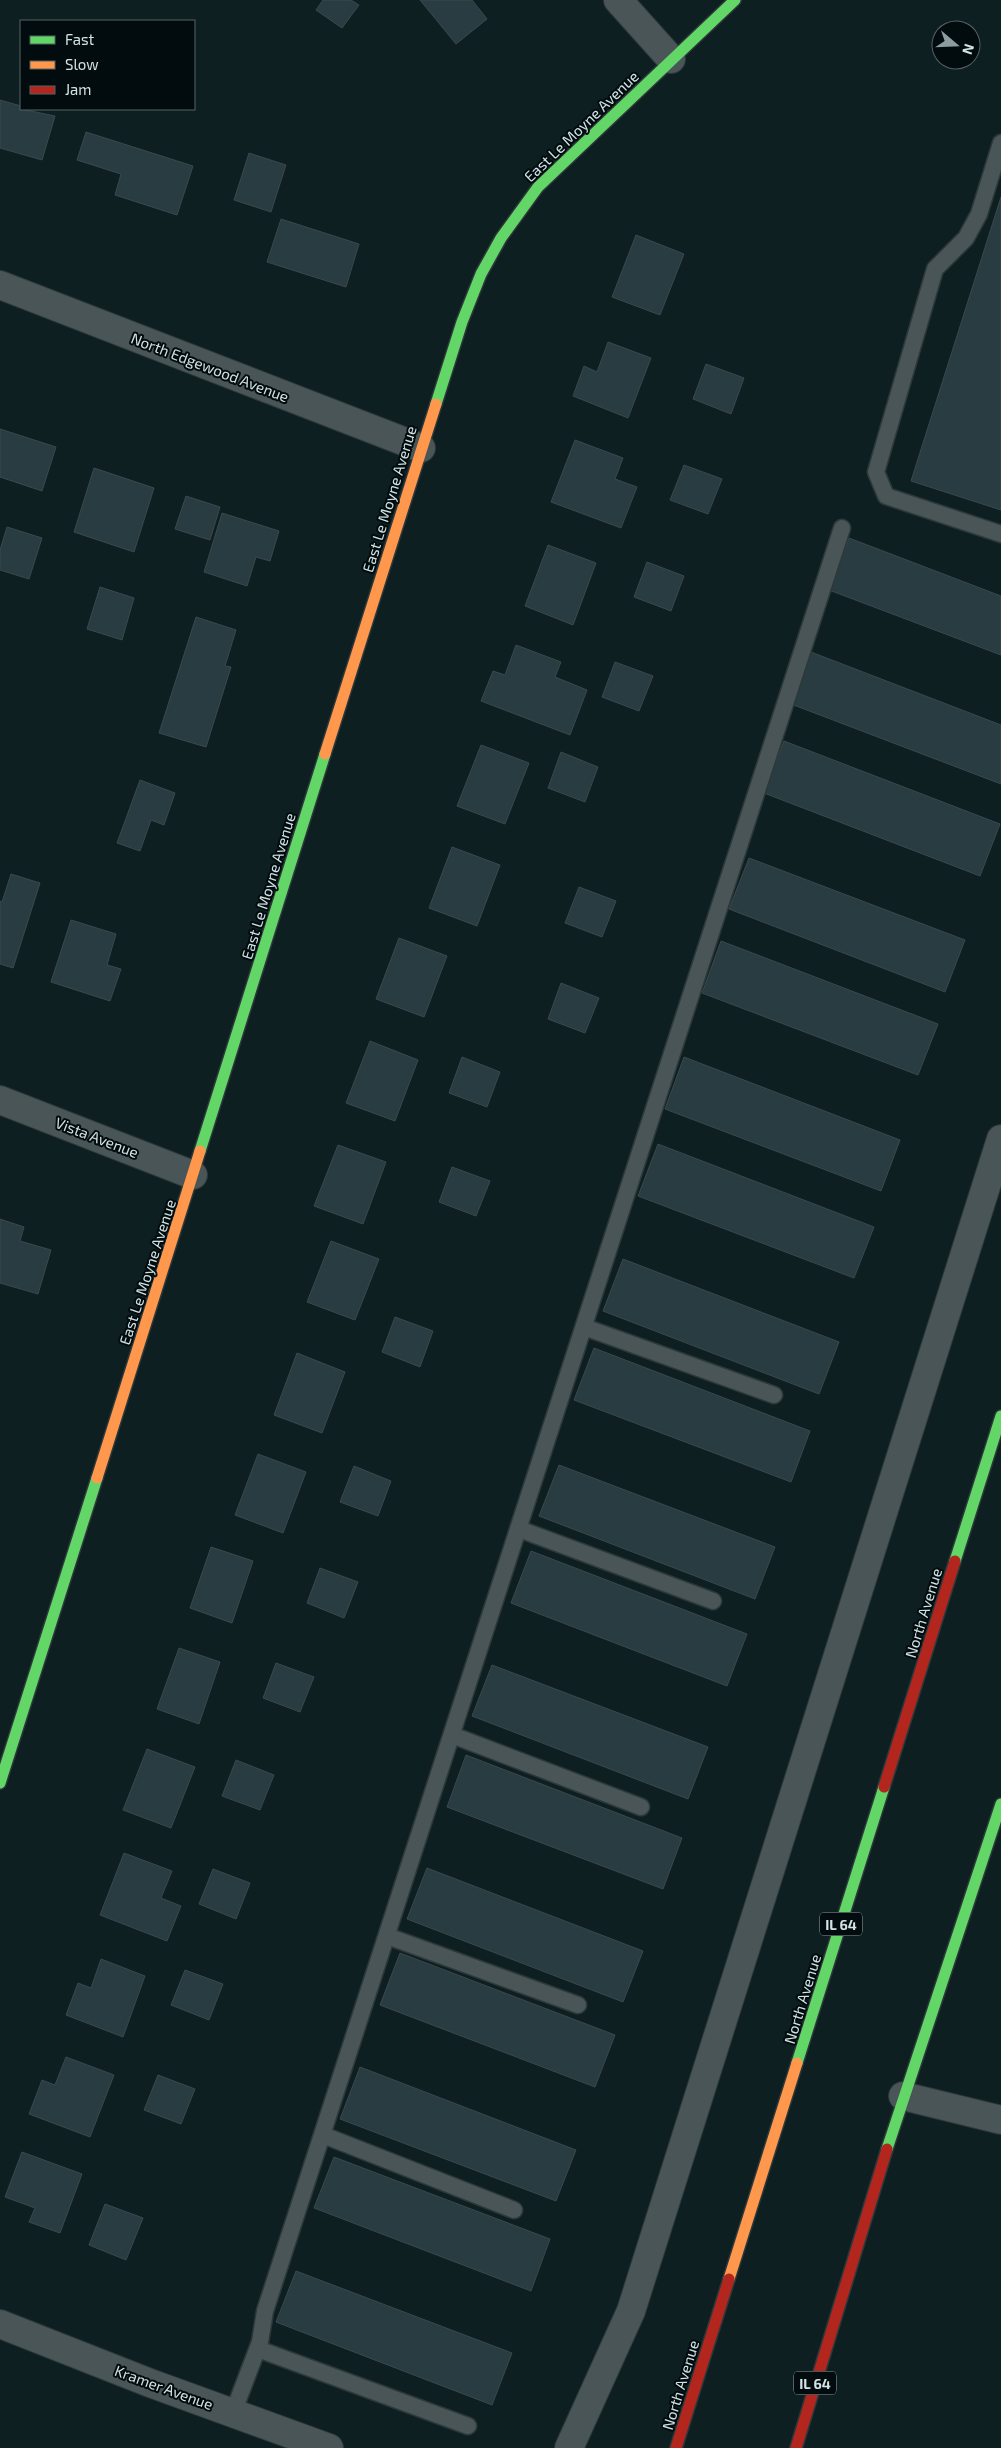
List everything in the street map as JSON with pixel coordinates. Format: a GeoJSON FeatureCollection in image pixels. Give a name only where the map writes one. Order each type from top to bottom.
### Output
{"type":"FeatureCollection","features":[{"type":"Feature","properties":{"kind":"street"},"geometry":{"type":"LineString","coordinates":[[618,0],[671,59]]}},
{"type":"Feature","properties":{"kind":"street","name":"East Le Moyne Avenue"},"geometry":{"type":"LineString","coordinates":[[0,1783],[194,1175],[420,448],[481,274],[513,219],[538,187],[735,0]]}},
{"type":"Feature","properties":{"kind":"street","name":"North Edgewood Avenue"},"geometry":{"type":"LineString","coordinates":[[0,285],[420,448]]}},
{"type":"Feature","properties":{"kind":"street","name":"Vista Avenue"},"geometry":{"type":"LineString","coordinates":[[0,1100],[194,1175]]}},
{"type":"Feature","properties":{"kind":"street"},"geometry":{"type":"LineString","coordinates":[[570,2448],[631,2311],[1001,1139]]}},
{"type":"Feature","properties":{"kind":"street","name":"North Avenue"},"geometry":{"type":"LineString","coordinates":[[676,2448],[1001,1416]]}},
{"type":"Feature","properties":{"kind":"street","name":"IL 64"},"geometry":{"type":"LineString","coordinates":[[796,2448],[903,2096],[1001,1804]]}},
{"type":"Feature","properties":{"kind":"street"},"geometry":{"type":"LineString","coordinates":[[903,2096],[1001,2120]]}},
{"type":"Feature","properties":{"kind":"street","name":"Kramer Avenue"},"geometry":{"type":"LineString","coordinates":[[0,2324],[329,2448]]}},
{"type":"Feature","properties":{"kind":"lane"},"geometry":{"type":"LineString","coordinates":[[1001,143],[979,214],[966,238],[935,269],[876,472],[886,496],[1001,534]]}},
{"type":"Feature","properties":{"kind":"lane"},"geometry":{"type":"LineString","coordinates":[[233,2413],[258,2349],[265,2311],[842,528]]}},
{"type":"Feature","properties":{"kind":"lane"},"geometry":{"type":"LineString","coordinates":[[584,1327],[774,1395]]}},
{"type":"Feature","properties":{"kind":"lane"},"geometry":{"type":"LineString","coordinates":[[519,1529],[714,1601]]}},
{"type":"Feature","properties":{"kind":"lane"},"geometry":{"type":"LineString","coordinates":[[452,1735],[640,1807]]}},
{"type":"Feature","properties":{"kind":"lane"},"geometry":{"type":"LineString","coordinates":[[387,1936],[578,2005]]}},
{"type":"Feature","properties":{"kind":"lane"},"geometry":{"type":"LineString","coordinates":[[323,2135],[514,2210]]}},
{"type":"Feature","properties":{"kind":"lane"},"geometry":{"type":"LineString","coordinates":[[258,2349],[468,2426]]}},
{"type":"Feature","properties":{"kind":"building"},"geometry":{"type":"Polygon","coordinates":[[[323,0],[351,0],[359,5],[342,28],[316,10],[323,0]]]}},
{"type":"Feature","properties":{"kind":"building"},"geometry":{"type":"Polygon","coordinates":[[[420,0],[472,0],[487,19],[456,44],[420,0]]]}},
{"type":"Feature","properties":{"kind":"building"},"geometry":{"type":"Polygon","coordinates":[[[0,100],[20,106],[20,110],[55,116],[42,160],[0,148],[0,100]]]}},
{"type":"Feature","properties":{"kind":"building"},"geometry":{"type":"Polygon","coordinates":[[[86,132],[193,166],[177,215],[115,195],[121,174],[77,160],[86,132]]]}},
{"type":"Feature","properties":{"kind":"building"},"geometry":{"type":"Polygon","coordinates":[[[249,153],[286,165],[271,212],[234,200],[249,153]]]}},
{"type":"Feature","properties":{"kind":"building"},"geometry":{"type":"Polygon","coordinates":[[[1001,197],[1001,510],[911,481],[1001,197]]]}},
{"type":"Feature","properties":{"kind":"building"},"geometry":{"type":"Polygon","coordinates":[[[281,219],[359,244],[346,287],[267,262],[281,219]]]}},
{"type":"Feature","properties":{"kind":"building"},"geometry":{"type":"Polygon","coordinates":[[[636,235],[684,254],[660,315],[612,297],[636,235]]]}},
{"type":"Feature","properties":{"kind":"building"},"geometry":{"type":"Polygon","coordinates":[[[608,342],[651,358],[628,418],[573,396],[584,366],[597,372],[608,342]]]}},
{"type":"Feature","properties":{"kind":"building"},"geometry":{"type":"Polygon","coordinates":[[[706,364],[744,378],[731,414],[693,399],[706,364]]]}},
{"type":"Feature","properties":{"kind":"building"},"geometry":{"type":"Polygon","coordinates":[[[0,429],[56,447],[42,491],[0,477],[0,429]]]}},
{"type":"Feature","properties":{"kind":"building"},"geometry":{"type":"Polygon","coordinates":[[[575,440],[623,458],[615,479],[637,487],[621,528],[551,502],[575,440]]]}},
{"type":"Feature","properties":{"kind":"building"},"geometry":{"type":"Polygon","coordinates":[[[684,465],[722,479],[708,514],[670,500],[684,465]]]}},
{"type":"Feature","properties":{"kind":"building"},"geometry":{"type":"Polygon","coordinates":[[[94,468],[154,488],[134,552],[74,532],[94,468]]]}},
{"type":"Feature","properties":{"kind":"building"},"geometry":{"type":"Polygon","coordinates":[[[186,496],[220,507],[210,540],[175,529],[186,496]]]}},
{"type":"Feature","properties":{"kind":"building"},"geometry":{"type":"Polygon","coordinates":[[[222,513],[279,531],[270,561],[256,557],[247,586],[204,572],[222,513]]]}},
{"type":"Feature","properties":{"kind":"building"},"geometry":{"type":"Polygon","coordinates":[[[7,527],[42,538],[29,579],[0,570],[0,550],[7,527]]]}},
{"type":"Feature","properties":{"kind":"building"},"geometry":{"type":"Polygon","coordinates":[[[849,538],[1001,596],[1001,655],[829,590],[849,538]]]}},
{"type":"Feature","properties":{"kind":"building"},"geometry":{"type":"Polygon","coordinates":[[[548,545],[596,563],[573,625],[525,606],[548,545]]]}},
{"type":"Feature","properties":{"kind":"building"},"geometry":{"type":"Polygon","coordinates":[[[647,562],[684,576],[671,611],[634,597],[647,562]]]}},
{"type":"Feature","properties":{"kind":"building"},"geometry":{"type":"Polygon","coordinates":[[[100,587],[134,598],[122,640],[87,629],[100,587]]]}},
{"type":"Feature","properties":{"kind":"building"},"geometry":{"type":"Polygon","coordinates":[[[196,617],[236,630],[225,666],[231,667],[206,747],[159,733],[196,617]]]}},
{"type":"Feature","properties":{"kind":"building"},"geometry":{"type":"Polygon","coordinates":[[[516,645],[561,662],[555,677],[587,690],[570,735],[481,701],[493,671],[505,675],[516,645]]]}},
{"type":"Feature","properties":{"kind":"building"},"geometry":{"type":"Polygon","coordinates":[[[811,652],[1001,725],[1001,784],[791,704],[811,652]]]}},
{"type":"Feature","properties":{"kind":"building"},"geometry":{"type":"Polygon","coordinates":[[[615,662],[653,676],[639,711],[602,697],[615,662]]]}},
{"type":"Feature","properties":{"kind":"building"},"geometry":{"type":"Polygon","coordinates":[[[784,741],[1000,824],[980,876],[764,793],[784,741]]]}},
{"type":"Feature","properties":{"kind":"building"},"geometry":{"type":"Polygon","coordinates":[[[481,745],[529,763],[505,824],[457,806],[481,745]]]}},
{"type":"Feature","properties":{"kind":"building"},"geometry":{"type":"Polygon","coordinates":[[[561,752],[598,767],[585,802],[548,788],[561,752]]]}},
{"type":"Feature","properties":{"kind":"building"},"geometry":{"type":"Polygon","coordinates":[[[140,780],[175,793],[164,825],[151,820],[140,851],[117,843],[140,780]]]}},
{"type":"Feature","properties":{"kind":"building"},"geometry":{"type":"Polygon","coordinates":[[[452,847],[500,865],[477,926],[429,908],[452,847]]]}},
{"type":"Feature","properties":{"kind":"building"},"geometry":{"type":"Polygon","coordinates":[[[749,858],[965,940],[945,992],[729,909],[749,858]]]}},
{"type":"Feature","properties":{"kind":"building"},"geometry":{"type":"Polygon","coordinates":[[[11,874],[40,883],[13,968],[0,964],[0,901],[2,902],[11,874]]]}},
{"type":"Feature","properties":{"kind":"building"},"geometry":{"type":"Polygon","coordinates":[[[579,887],[616,901],[602,937],[565,923],[579,887]]]}},
{"type":"Feature","properties":{"kind":"building"},"geometry":{"type":"Polygon","coordinates":[[[71,920],[116,934],[107,965],[121,969],[110,1001],[51,982],[71,920]]]}},
{"type":"Feature","properties":{"kind":"building"},"geometry":{"type":"Polygon","coordinates":[[[399,938],[447,956],[424,1017],[376,999],[399,938]]]}},
{"type":"Feature","properties":{"kind":"building"},"geometry":{"type":"Polygon","coordinates":[[[721,941],[938,1024],[918,1075],[702,993],[721,941]]]}},
{"type":"Feature","properties":{"kind":"building"},"geometry":{"type":"Polygon","coordinates":[[[561,983],[599,998],[585,1033],[548,1019],[561,983]]]}},
{"type":"Feature","properties":{"kind":"building"},"geometry":{"type":"Polygon","coordinates":[[[370,1041],[418,1060],[395,1121],[346,1103],[370,1041]]]}},
{"type":"Feature","properties":{"kind":"building"},"geometry":{"type":"Polygon","coordinates":[[[462,1057],[500,1072],[487,1107],[449,1093],[462,1057]]]}},
{"type":"Feature","properties":{"kind":"building"},"geometry":{"type":"Polygon","coordinates":[[[684,1057],[900,1140],[881,1191],[665,1109],[684,1057]]]}},
{"type":"Feature","properties":{"kind":"building"},"geometry":{"type":"Polygon","coordinates":[[[658,1144],[874,1227],[854,1278],[638,1196],[658,1144]]]}},
{"type":"Feature","properties":{"kind":"building"},"geometry":{"type":"Polygon","coordinates":[[[338,1145],[386,1162],[363,1224],[314,1206],[338,1145]]]}},
{"type":"Feature","properties":{"kind":"building"},"geometry":{"type":"Polygon","coordinates":[[[452,1167],[490,1181],[476,1216],[439,1202],[452,1167]]]}},
{"type":"Feature","properties":{"kind":"building"},"geometry":{"type":"Polygon","coordinates":[[[0,1219],[24,1227],[20,1241],[51,1250],[38,1294],[0,1283],[0,1219]]]}},
{"type":"Feature","properties":{"kind":"building"},"geometry":{"type":"Polygon","coordinates":[[[331,1241],[379,1259],[355,1320],[307,1302],[331,1241]]]}},
{"type":"Feature","properties":{"kind":"building"},"geometry":{"type":"Polygon","coordinates":[[[623,1259],[839,1342],[819,1394],[603,1311],[623,1259]]]}},
{"type":"Feature","properties":{"kind":"building"},"geometry":{"type":"Polygon","coordinates":[[[395,1317],[433,1331],[420,1367],[382,1352],[395,1317]]]}},
{"type":"Feature","properties":{"kind":"building"},"geometry":{"type":"Polygon","coordinates":[[[594,1348],[810,1431],[791,1482],[574,1400],[594,1348]]]}},
{"type":"Feature","properties":{"kind":"building"},"geometry":{"type":"Polygon","coordinates":[[[297,1353],[345,1372],[322,1433],[274,1415],[297,1353]]]}},
{"type":"Feature","properties":{"kind":"building"},"geometry":{"type":"Polygon","coordinates":[[[258,1454],[306,1472],[283,1533],[235,1515],[258,1454]]]}},
{"type":"Feature","properties":{"kind":"building"},"geometry":{"type":"Polygon","coordinates":[[[559,1465],[775,1547],[755,1599],[539,1516],[559,1465]]]}},
{"type":"Feature","properties":{"kind":"building"},"geometry":{"type":"Polygon","coordinates":[[[354,1466],[391,1481],[378,1516],[340,1502],[354,1466]]]}},
{"type":"Feature","properties":{"kind":"building"},"geometry":{"type":"Polygon","coordinates":[[[211,1547],[253,1561],[232,1623],[190,1608],[211,1547]]]}},
{"type":"Feature","properties":{"kind":"building"},"geometry":{"type":"Polygon","coordinates":[[[531,1551],[747,1634],[727,1686],[511,1603],[531,1551]]]}},
{"type":"Feature","properties":{"kind":"building"},"geometry":{"type":"Polygon","coordinates":[[[320,1568],[358,1582],[344,1618],[307,1603],[320,1568]]]}},
{"type":"Feature","properties":{"kind":"building"},"geometry":{"type":"Polygon","coordinates":[[[179,1648],[220,1662],[199,1724],[157,1709],[179,1648]]]}},
{"type":"Feature","properties":{"kind":"building"},"geometry":{"type":"Polygon","coordinates":[[[276,1663],[314,1677],[300,1712],[263,1698],[276,1663]]]}},
{"type":"Feature","properties":{"kind":"building"},"geometry":{"type":"Polygon","coordinates":[[[492,1665],[708,1747],[688,1799],[472,1716],[492,1665]]]}},
{"type":"Feature","properties":{"kind":"building"},"geometry":{"type":"Polygon","coordinates":[[[147,1749],[195,1767],[171,1828],[123,1810],[147,1749]]]}},
{"type":"Feature","properties":{"kind":"building"},"geometry":{"type":"Polygon","coordinates":[[[466,1755],[682,1838],[663,1889],[447,1807],[466,1755]]]}},
{"type":"Feature","properties":{"kind":"building"},"geometry":{"type":"Polygon","coordinates":[[[236,1760],[274,1775],[260,1810],[222,1796],[236,1760]]]}},
{"type":"Feature","properties":{"kind":"building"},"geometry":{"type":"Polygon","coordinates":[[[124,1853],[172,1871],[161,1898],[181,1906],[167,1941],[100,1915],[124,1853]]]}},
{"type":"Feature","properties":{"kind":"building"},"geometry":{"type":"Polygon","coordinates":[[[427,1868],[643,1951],[623,2002],[407,1919],[427,1868]]]}},
{"type":"Feature","properties":{"kind":"building"},"geometry":{"type":"Polygon","coordinates":[[[213,1869],[250,1883],[236,1919],[199,1904],[213,1869]]]}},
{"type":"Feature","properties":{"kind":"building"},"geometry":{"type":"Polygon","coordinates":[[[400,1953],[615,2035],[595,2087],[380,2005],[400,1953]]]}},
{"type":"Feature","properties":{"kind":"building"},"geometry":{"type":"Polygon","coordinates":[[[101,1959],[145,1976],[123,2037],[66,2015],[78,1983],[91,1988],[101,1959]]]}},
{"type":"Feature","properties":{"kind":"building"},"geometry":{"type":"Polygon","coordinates":[[[185,1970],[223,1984],[209,2020],[171,2005],[185,1970]]]}},
{"type":"Feature","properties":{"kind":"building"},"geometry":{"type":"Polygon","coordinates":[[[66,2057],[114,2075],[90,2137],[29,2114],[42,2080],[55,2085],[66,2057]]]}},
{"type":"Feature","properties":{"kind":"building"},"geometry":{"type":"Polygon","coordinates":[[[360,2067],[576,2150],[556,2201],[340,2119],[360,2067]]]}},
{"type":"Feature","properties":{"kind":"building"},"geometry":{"type":"Polygon","coordinates":[[[158,2075],[195,2089],[181,2124],[144,2110],[158,2075]]]}},
{"type":"Feature","properties":{"kind":"building"},"geometry":{"type":"Polygon","coordinates":[[[22,2152],[82,2174],[60,2233],[29,2222],[35,2208],[5,2197],[22,2152]]]}},
{"type":"Feature","properties":{"kind":"building"},"geometry":{"type":"Polygon","coordinates":[[[334,2157],[550,2239],[531,2291],[314,2208],[334,2157]]]}},
{"type":"Feature","properties":{"kind":"building"},"geometry":{"type":"Polygon","coordinates":[[[105,2204],[143,2218],[126,2260],[89,2245],[105,2204]]]}},
{"type":"Feature","properties":{"kind":"building"},"geometry":{"type":"Polygon","coordinates":[[[296,2271],[512,2353],[492,2405],[276,2322],[296,2271]]]}},
{"type":"Feature","properties":{"kind":"traffic: fast"},"geometry":{"type":"LineString","coordinates":[[436,404],[462,322],[481,274],[501,238],[538,187],[735,0]]}},
{"type":"Feature","properties":{"kind":"traffic: fast"},"geometry":{"type":"LineString","coordinates":[[200,1151],[325,754]]}},
{"type":"Feature","properties":{"kind":"traffic: fast"},"geometry":{"type":"LineString","coordinates":[[955,1561],[1001,1416]]}},
{"type":"Feature","properties":{"kind":"traffic: fast"},"geometry":{"type":"LineString","coordinates":[[0,1783],[97,1478]]}},
{"type":"Feature","properties":{"kind":"traffic: fast"},"geometry":{"type":"LineString","coordinates":[[797,2063],[884,1787]]}},
{"type":"Feature","properties":{"kind":"traffic: fast"},"geometry":{"type":"LineString","coordinates":[[887,2149],[1001,1804]]}},
{"type":"Feature","properties":{"kind":"traffic: slow"},"geometry":{"type":"LineString","coordinates":[[325,754],[436,404]]}},
{"type":"Feature","properties":{"kind":"traffic: slow"},"geometry":{"type":"LineString","coordinates":[[97,1478],[200,1151]]}},
{"type":"Feature","properties":{"kind":"traffic: slow"},"geometry":{"type":"LineString","coordinates":[[729,2279],[797,2063]]}},
{"type":"Feature","properties":{"kind":"traffic: jam"},"geometry":{"type":"LineString","coordinates":[[884,1787],[955,1561]]}},
{"type":"Feature","properties":{"kind":"traffic: jam"},"geometry":{"type":"LineString","coordinates":[[796,2448],[887,2149]]}},
{"type":"Feature","properties":{"kind":"traffic: jam"},"geometry":{"type":"LineString","coordinates":[[676,2448],[729,2279]]}}]}
